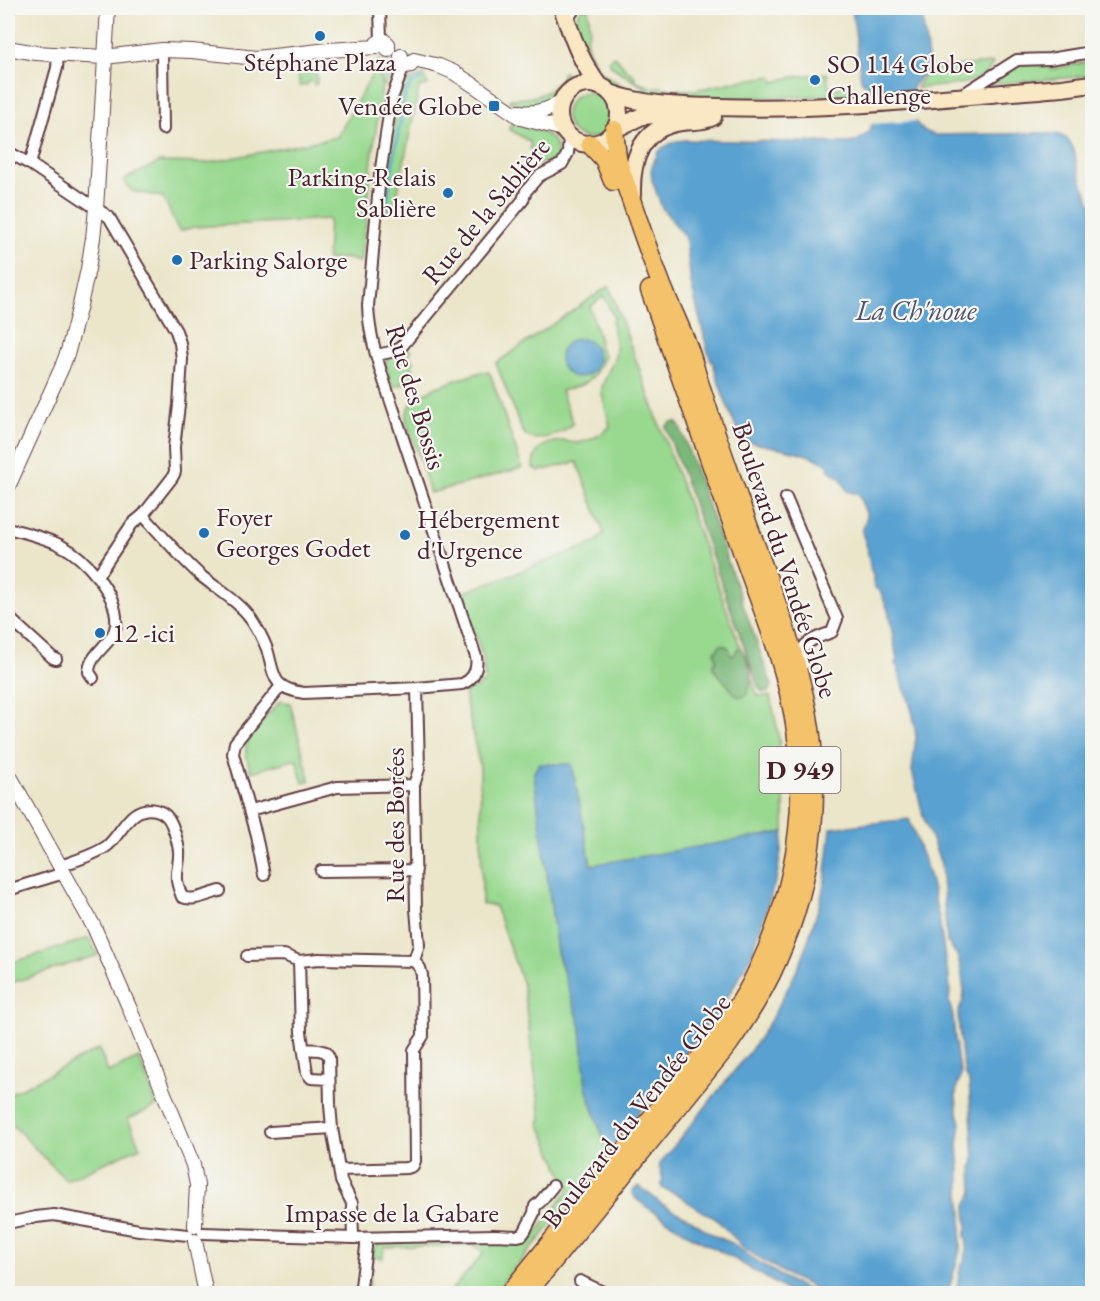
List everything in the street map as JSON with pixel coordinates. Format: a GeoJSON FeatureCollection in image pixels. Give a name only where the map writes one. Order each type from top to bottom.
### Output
{"type":"FeatureCollection","features":[{"type":"Feature","properties":{"kind":"main road"},"geometry":{"type":"LineString","coordinates":[[553,8],[574,66],[559,116],[566,133],[576,141],[590,144],[604,140],[615,129],[647,115],[750,118],[927,104],[1063,100],[1092,96]]}},
{"type":"Feature","properties":{"kind":"main road"},"geometry":{"type":"LineString","coordinates":[[568,12],[576,48],[585,66],[604,90],[615,99],[619,114],[615,129]]}},
{"type":"Feature","properties":{"kind":"main road"},"geometry":{"type":"LineString","coordinates":[[927,104],[958,96],[1092,84]]}},
{"type":"Feature","properties":{"kind":"main road"},"geometry":{"type":"LineString","coordinates":[[566,96],[584,85],[642,102],[690,106],[856,110]]}},
{"type":"Feature","properties":{"kind":"main road"},"geometry":{"type":"LineString","coordinates":[[632,202],[634,163],[647,139],[659,129],[672,124],[703,122],[713,117]]}},
{"type":"Feature","properties":{"kind":"main road","name":"Boulevard du Vendée Globe"},"geometry":{"type":"LineString","coordinates":[[526,1293],[728,1045],[747,1017],[778,960],[799,900],[814,810],[811,736],[804,696],[774,599],[718,441],[687,343],[661,285],[617,159],[615,129]]}},
{"type":"Feature","properties":{"kind":"main road","name":"Boulevard du Vendée Globe"},"geometry":{"type":"LineString","coordinates":[[509,1293],[735,1012],[751,985],[777,927],[789,885],[798,837],[799,756],[794,717],[782,668],[609,169],[603,157],[590,144]]}},
{"type":"Feature","properties":{"kind":"street"},"geometry":{"type":"LineString","coordinates":[[8,487],[68,351],[88,269],[96,209],[108,8]]}},
{"type":"Feature","properties":{"kind":"street"},"geometry":{"type":"LineString","coordinates":[[380,8],[382,46]]}},
{"type":"Feature","properties":{"kind":"street"},"geometry":{"type":"LineString","coordinates":[[8,48],[36,53],[105,57],[162,50],[256,58],[382,46],[406,61],[439,66],[453,72],[521,118],[566,133]]}},
{"type":"Feature","properties":{"kind":"street"},"geometry":{"type":"LineString","coordinates":[[162,50],[163,129]]}},
{"type":"Feature","properties":{"kind":"street"},"geometry":{"type":"LineString","coordinates":[[958,96],[980,85],[1017,60],[1049,59],[1092,52]]}},
{"type":"Feature","properties":{"kind":"street"},"geometry":{"type":"LineString","coordinates":[[30,164],[57,68],[58,54]]}},
{"type":"Feature","properties":{"kind":"street","name":"Rue des Bossis"},"geometry":{"type":"LineString","coordinates":[[406,61],[391,102],[380,175],[368,306],[369,328],[477,664],[475,674],[462,684],[417,688]]}},
{"type":"Feature","properties":{"kind":"street"},"geometry":{"type":"LineString","coordinates":[[510,110],[541,112],[554,107],[566,96]]}},
{"type":"Feature","properties":{"kind":"street","name":"Rue de la Sablière"},"geometry":{"type":"LineString","coordinates":[[377,355],[395,351],[402,346],[522,200],[526,191],[539,176],[562,164],[568,153],[566,133]]}},
{"type":"Feature","properties":{"kind":"street"},"geometry":{"type":"LineString","coordinates":[[8,152],[30,164],[109,217],[170,319],[180,343],[182,371],[174,447],[175,472],[143,515],[132,524],[97,575]]}},
{"type":"Feature","properties":{"kind":"street"},"geometry":{"type":"LineString","coordinates":[[786,498],[837,619],[832,632],[805,645],[801,654],[807,677],[804,696]]}},
{"type":"Feature","properties":{"kind":"street"},"geometry":{"type":"LineString","coordinates":[[143,515],[200,574],[236,602],[250,617],[266,646],[274,677],[285,689],[304,693],[417,688]]}},
{"type":"Feature","properties":{"kind":"street"},"geometry":{"type":"LineString","coordinates":[[8,528],[59,544],[72,552],[97,575],[106,589],[112,602],[116,624],[112,636],[90,663],[88,672],[93,678]]}},
{"type":"Feature","properties":{"kind":"street"},"geometry":{"type":"LineString","coordinates":[[774,599],[788,614],[798,636],[815,639]]}},
{"type":"Feature","properties":{"kind":"street"},"geometry":{"type":"LineString","coordinates":[[8,617],[53,658],[57,658]]}},
{"type":"Feature","properties":{"kind":"street"},"geometry":{"type":"LineString","coordinates":[[264,875],[233,748],[235,742],[281,686]]}},
{"type":"Feature","properties":{"kind":"street","name":"Rue des Borées"},"geometry":{"type":"LineString","coordinates":[[414,961],[419,945],[414,785],[419,769],[417,688]]}},
{"type":"Feature","properties":{"kind":"street"},"geometry":{"type":"LineString","coordinates":[[8,773],[13,793],[62,870],[94,927],[191,1159],[197,1185],[195,1234],[206,1293]]}},
{"type":"Feature","properties":{"kind":"street"},"geometry":{"type":"LineString","coordinates":[[250,811],[337,787],[414,785]]}},
{"type":"Feature","properties":{"kind":"street"},"geometry":{"type":"LineString","coordinates":[[8,890],[62,870],[99,851],[108,845],[134,814],[151,809],[159,811],[171,822],[179,852],[176,879],[182,897],[187,899],[220,891]]}},
{"type":"Feature","properties":{"kind":"street"},"geometry":{"type":"LineString","coordinates":[[321,871],[416,870]]}},
{"type":"Feature","properties":{"kind":"street"},"geometry":{"type":"LineString","coordinates":[[247,956],[284,955],[299,961],[319,959],[414,961],[420,968],[423,1036],[414,1050],[415,1161],[407,1168],[340,1170]]}},
{"type":"Feature","properties":{"kind":"street"},"geometry":{"type":"LineString","coordinates":[[299,961],[301,1032],[307,1073],[311,1078],[329,1079]]}},
{"type":"Feature","properties":{"kind":"street"},"geometry":{"type":"LineString","coordinates":[[303,1050],[319,1050],[326,1052],[329,1057],[332,1128],[341,1181],[352,1203],[352,1238]]}},
{"type":"Feature","properties":{"kind":"street"},"geometry":{"type":"LineString","coordinates":[[270,1132],[332,1128]]}},
{"type":"Feature","properties":{"kind":"street","name":"Impasse de la Gabare"},"geometry":{"type":"LineString","coordinates":[[8,1223],[54,1215],[139,1230],[195,1234],[352,1238],[518,1236],[525,1232],[535,1206],[553,1186]]}},
{"type":"Feature","properties":{"kind":"street"},"geometry":{"type":"LineString","coordinates":[[360,1293],[366,1238]]}},
{"type":"Feature","properties":{"kind":"street"},"geometry":{"type":"LineString","coordinates":[[580,1281],[607,1293]]}},
{"type":"Feature","properties":{"kind":"green space"},"geometry":{"type":"Polygon","coordinates":[[[581,8],[588,8],[590,30],[586,40],[600,72],[632,92],[610,84],[595,68],[577,27],[581,8]]]}},
{"type":"Feature","properties":{"kind":"green space"},"geometry":{"type":"Polygon","coordinates":[[[615,56],[635,76],[635,80],[654,89],[657,87],[695,90],[772,76],[774,82],[827,73],[829,88],[851,87],[852,96],[726,98],[645,94],[645,88],[611,66],[609,59],[615,56]]]}},
{"type":"Feature","properties":{"kind":"green space"},"geometry":{"type":"Polygon","coordinates":[[[378,59],[393,64],[391,77],[386,86],[383,85],[378,59]]]}},
{"type":"Feature","properties":{"kind":"green space"},"geometry":{"type":"Polygon","coordinates":[[[1092,61],[1092,75],[989,84],[1018,64],[1050,62],[1051,69],[1092,61]]]}},
{"type":"Feature","properties":{"kind":"green space"},"geometry":{"type":"Polygon","coordinates":[[[993,63],[988,71],[970,81],[948,86],[916,88],[929,68],[993,63]]]}},
{"type":"Feature","properties":{"kind":"green space"},"geometry":{"type":"Polygon","coordinates":[[[376,68],[382,86],[360,262],[345,258],[327,260],[329,219],[194,227],[179,231],[163,197],[132,191],[123,180],[160,162],[207,163],[337,137],[376,68]]]}},
{"type":"Feature","properties":{"kind":"green space"},"geometry":{"type":"Polygon","coordinates":[[[316,69],[317,83],[314,85],[309,81],[307,85],[299,86],[298,71],[307,70],[307,73],[316,69]]]}},
{"type":"Feature","properties":{"kind":"green space"},"geometry":{"type":"Polygon","coordinates":[[[563,72],[567,74],[563,86],[553,101],[539,106],[509,102],[510,99],[542,94],[555,86],[563,72]]]}},
{"type":"Feature","properties":{"kind":"green space"},"geometry":{"type":"Polygon","coordinates":[[[424,75],[428,85],[419,87],[395,207],[384,211],[386,164],[401,84],[404,85],[409,80],[424,75]]]}},
{"type":"Feature","properties":{"kind":"green space"},"geometry":{"type":"Polygon","coordinates":[[[589,92],[605,99],[612,115],[605,131],[589,138],[573,131],[566,115],[573,99],[589,92]]]}},
{"type":"Feature","properties":{"kind":"green space"},"geometry":{"type":"Polygon","coordinates":[[[511,123],[534,129],[548,136],[557,147],[558,156],[536,165],[532,162],[530,142],[509,129],[511,123]]]}},
{"type":"Feature","properties":{"kind":"green space"},"geometry":{"type":"Polygon","coordinates":[[[609,286],[758,696],[770,696],[782,764],[784,832],[591,866],[572,764],[534,772],[557,952],[581,1027],[586,1087],[608,1152],[494,1293],[449,1293],[484,1253],[474,1245],[384,1247],[383,1258],[372,1257],[368,1293],[365,1294],[370,1252],[382,1242],[508,1240],[529,1243],[569,1189],[539,1123],[541,1118],[523,985],[495,906],[482,904],[480,767],[464,693],[485,682],[483,658],[462,593],[595,543],[604,533],[577,462],[539,471],[533,468],[537,452],[545,445],[563,441],[576,443],[585,441],[599,435],[610,426],[602,387],[616,350],[612,321],[614,318],[604,296],[590,307],[604,356],[596,372],[588,381],[561,391],[573,423],[564,430],[538,439],[526,435],[521,429],[496,363],[609,286]]]}},
{"type":"Feature","properties":{"kind":"green space"},"geometry":{"type":"Polygon","coordinates":[[[405,349],[411,352],[408,356],[414,362],[411,367],[416,380],[393,387],[385,363],[388,358],[402,354],[405,349]]]}},
{"type":"Feature","properties":{"kind":"green space"},"geometry":{"type":"Polygon","coordinates":[[[488,372],[491,376],[522,468],[430,493],[407,423],[409,408],[415,400],[436,387],[488,372]]]}},
{"type":"Feature","properties":{"kind":"green space"},"geometry":{"type":"Polygon","coordinates":[[[671,422],[676,422],[680,427],[772,686],[768,692],[762,692],[758,686],[666,427],[671,422]]]}},
{"type":"Feature","properties":{"kind":"green space"},"geometry":{"type":"Polygon","coordinates":[[[720,645],[729,648],[733,656],[740,648],[745,655],[751,677],[747,695],[737,696],[713,668],[716,661],[715,652],[720,645]]]}},
{"type":"Feature","properties":{"kind":"green space"},"geometry":{"type":"Polygon","coordinates":[[[280,701],[290,703],[310,781],[303,783],[296,759],[251,772],[246,754],[248,742],[255,730],[280,701]]]}},
{"type":"Feature","properties":{"kind":"green space"},"geometry":{"type":"Polygon","coordinates":[[[89,938],[98,955],[8,984],[8,964],[89,938]]]}},
{"type":"Feature","properties":{"kind":"green space"},"geometry":{"type":"Polygon","coordinates":[[[99,1049],[108,1072],[139,1058],[157,1106],[128,1119],[140,1147],[66,1180],[8,1120],[8,1095],[99,1049]]]}},
{"type":"Feature","properties":{"kind":"water","name":"La Ch'noue"},"geometry":{"type":"Polygon","coordinates":[[[852,8],[921,8],[929,65],[912,87],[914,117],[920,127],[935,135],[1042,133],[1060,135],[1069,140],[1074,150],[1077,167],[1092,205],[1092,1293],[956,1293],[960,1269],[965,1259],[966,1206],[973,1192],[974,1160],[969,1081],[962,1058],[958,1013],[964,992],[957,955],[947,942],[941,864],[923,816],[912,771],[916,737],[913,715],[895,664],[897,659],[888,610],[880,591],[873,583],[862,532],[866,513],[858,494],[847,491],[840,478],[828,469],[829,466],[819,460],[798,452],[742,440],[708,352],[691,284],[686,241],[662,208],[652,180],[651,170],[657,154],[662,148],[676,141],[850,143],[865,135],[870,130],[874,117],[875,93],[861,79],[852,8]]]}},
{"type":"Feature","properties":{"kind":"water"},"geometry":{"type":"Polygon","coordinates":[[[579,339],[593,344],[598,358],[593,372],[579,377],[565,372],[560,358],[565,344],[579,339]]]}},
{"type":"Feature","properties":{"kind":"water"},"geometry":{"type":"Polygon","coordinates":[[[539,764],[572,764],[591,865],[784,832],[777,876],[751,957],[724,1003],[608,1152],[586,1087],[581,1027],[557,952],[534,772],[539,764]]]}},
{"type":"Feature","properties":{"kind":"water"},"geometry":{"type":"Polygon","coordinates":[[[909,819],[929,874],[939,918],[949,976],[949,1002],[961,1075],[956,1095],[961,1123],[958,1144],[962,1213],[960,1251],[948,1293],[826,1293],[791,1277],[745,1249],[716,1219],[681,1196],[662,1188],[663,1180],[659,1165],[751,1050],[769,1023],[791,982],[802,959],[819,906],[825,881],[831,828],[909,819]]]}},
{"type":"Feature","properties":{"kind":"water"},"geometry":{"type":"Polygon","coordinates":[[[639,1186],[662,1204],[715,1236],[732,1243],[791,1282],[814,1293],[791,1293],[693,1237],[635,1198],[632,1191],[639,1186]]]}},
{"type":"Feature","properties":{"kind":"pier"},"geometry":{"type":"Polygon","coordinates":[[[915,91],[918,121],[870,124],[872,94],[915,91]]]}},
{"type":"Feature","properties":{"kind":"waterway"},"geometry":{"type":"LineString","coordinates":[[387,210],[389,185],[405,94],[412,83],[422,79]]}},
{"type":"Feature","properties":{"kind":"railway"},"geometry":{"type":"LineString","coordinates":[[8,12],[9,8]]}},
{"type":"Feature","properties":{"kind":"place","name":"Stéphane Plaza"},"geometry":{"type":"Point","coordinates":[320,36]}},
{"type":"Feature","properties":{"kind":"place","name":"SO 114 Globe Challenge"},"geometry":{"type":"Point","coordinates":[815,80]}},
{"type":"Feature","properties":{"kind":"place","name":"Vendée Globe"},"geometry":{"type":"Point","coordinates":[494,106]}},
{"type":"Feature","properties":{"kind":"place","name":"Parking-Relais Sablière"},"geometry":{"type":"Point","coordinates":[448,193]}},
{"type":"Feature","properties":{"kind":"place","name":"Parking Salorge"},"geometry":{"type":"Point","coordinates":[177,260]}},
{"type":"Feature","properties":{"kind":"place","name":"Foyer Georges Godet"},"geometry":{"type":"Point","coordinates":[204,533]}},
{"type":"Feature","properties":{"kind":"place","name":"Hébergement d'Urgence"},"geometry":{"type":"Point","coordinates":[405,535]}},
{"type":"Feature","properties":{"kind":"place","name":"12 -ici"},"geometry":{"type":"Point","coordinates":[100,633]}}]}
